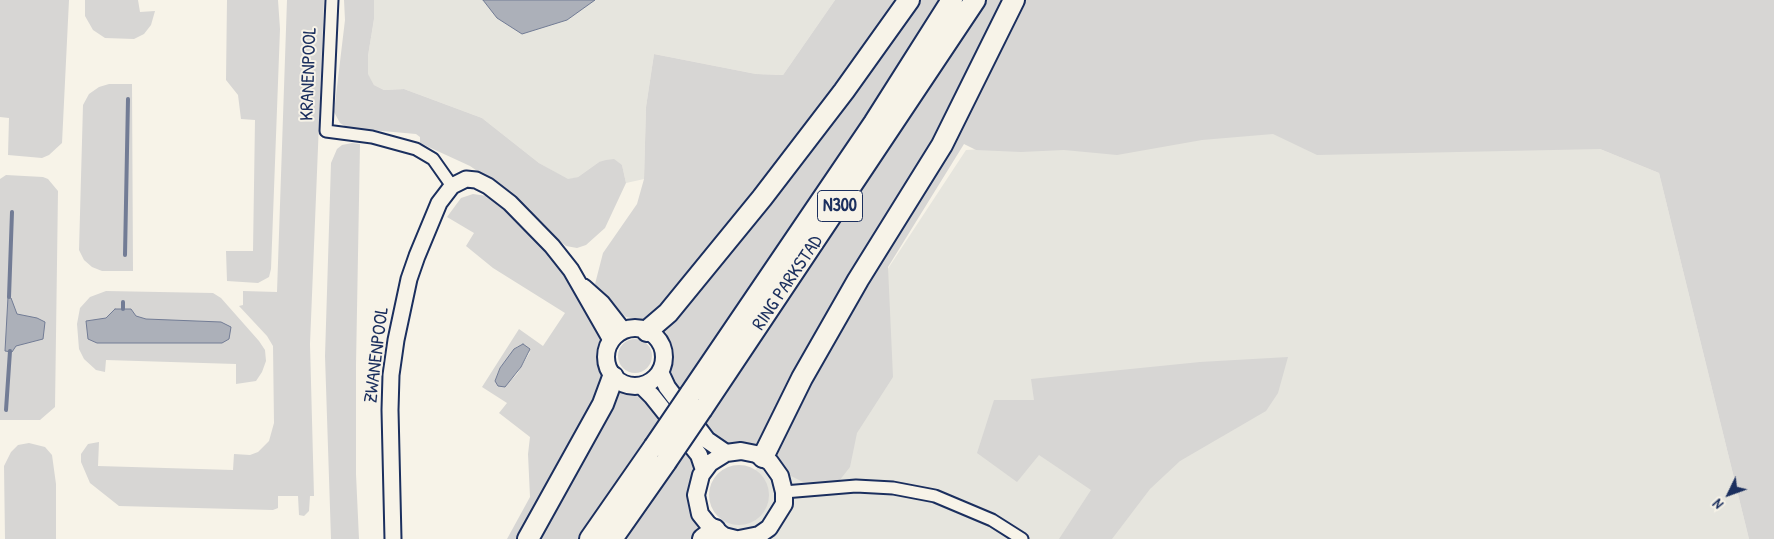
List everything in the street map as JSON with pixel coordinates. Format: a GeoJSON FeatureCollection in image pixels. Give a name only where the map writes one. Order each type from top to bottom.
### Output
{"type":"FeatureCollection","features":[{"type":"Feature","properties":{"kind":"highway"},"geometry":{"type":"LineString","coordinates":[[647,331],[668,313],[762,198],[844,91],[909,0]]}},
{"type":"Feature","properties":{"kind":"highway","name":"RING PARKSTAD"},"geometry":{"type":"LineString","coordinates":[[612,539],[659,455],[690,394],[874,123],[952,0]]}},
{"type":"Feature","properties":{"kind":"highway","name":"RING PARKSTAD"},"geometry":{"type":"LineString","coordinates":[[590,539],[659,455],[702,409],[975,0]]}},
{"type":"Feature","properties":{"kind":"highway","name":"N300"},"geometry":{"type":"LineString","coordinates":[[763,457],[802,378],[858,280],[942,145],[1014,0]]}},
{"type":"Feature","properties":{"kind":"highway"},"geometry":{"type":"LineString","coordinates":[[528,539],[603,404],[613,377]]}},
{"type":"Feature","properties":{"kind":"main road"},"geometry":{"type":"LineString","coordinates":[[635,328],[647,331],[657,338],[663,348],[664,361],[660,372],[650,383],[642,386],[623,384],[613,377],[605,359],[617,335],[635,328]]}},
{"type":"Feature","properties":{"kind":"main road"},"geometry":{"type":"LineString","coordinates":[[660,372],[667,388],[707,440],[726,453]]}},
{"type":"Feature","properties":{"kind":"main road"},"geometry":{"type":"LineString","coordinates":[[642,386],[699,455],[704,470]]}},
{"type":"Feature","properties":{"kind":"main road"},"geometry":{"type":"LineString","coordinates":[[749,452],[763,457],[776,469],[784,492],[784,504],[770,533],[750,539],[709,535],[697,501],[698,482],[704,470],[718,457],[726,453],[749,452]]}},
{"type":"Feature","properties":{"kind":"street","name":"KRANENPOOL"},"geometry":{"type":"LineString","coordinates":[[332,0],[326,131],[372,137],[416,149],[433,159],[452,186]]}},
{"type":"Feature","properties":{"kind":"street"},"geometry":{"type":"LineString","coordinates":[[452,186],[466,179],[476,180],[500,194],[552,246],[581,285],[592,310],[617,335]]}},
{"type":"Feature","properties":{"kind":"street","name":"ZWANENPOOL"},"geometry":{"type":"LineString","coordinates":[[393,539],[391,375],[396,340],[409,279],[417,256],[440,203],[452,186]]}},
{"type":"Feature","properties":{"kind":"street"},"geometry":{"type":"LineString","coordinates":[[784,492],[856,486],[893,488],[935,496],[992,520],[1022,539]]}},
{"type":"Feature","properties":{"kind":"shaded area"},"geometry":{"type":"Polygon","coordinates":[[[0,0],[69,0],[62,143],[49,155],[42,158],[8,155],[9,118],[0,117],[0,0]]]}},
{"type":"Feature","properties":{"kind":"shaded area"},"geometry":{"type":"Polygon","coordinates":[[[85,0],[138,0],[140,12],[155,11],[151,25],[144,34],[134,39],[105,38],[93,30],[85,16],[85,0]]]}},
{"type":"Feature","properties":{"kind":"shaded area"},"geometry":{"type":"Polygon","coordinates":[[[227,0],[278,0],[280,29],[271,269],[269,277],[258,283],[227,281],[226,251],[253,251],[255,120],[241,119],[238,95],[226,80],[227,0]]]}},
{"type":"Feature","properties":{"kind":"shaded area"},"geometry":{"type":"Polygon","coordinates":[[[287,0],[324,0],[310,344],[314,496],[310,496],[309,511],[304,516],[299,515],[298,496],[278,496],[278,508],[273,510],[119,506],[90,483],[81,462],[81,454],[88,444],[99,442],[98,466],[233,470],[234,454],[250,455],[258,452],[269,441],[274,423],[273,346],[267,336],[239,306],[243,305],[243,291],[277,292],[287,0]]]}},
{"type":"Feature","properties":{"kind":"shaded area"},"geometry":{"type":"Polygon","coordinates":[[[344,0],[374,0],[374,19],[368,56],[368,74],[374,85],[384,90],[404,89],[482,118],[539,163],[568,179],[578,177],[599,162],[606,160],[614,159],[622,165],[626,183],[605,228],[586,245],[577,248],[566,246],[553,236],[512,195],[470,166],[420,143],[420,137],[416,134],[348,128],[340,123],[334,112],[345,20],[344,0]]]}},
{"type":"Feature","properties":{"kind":"shaded area"},"geometry":{"type":"Polygon","coordinates":[[[374,0],[835,0],[783,75],[756,74],[654,54],[646,107],[644,179],[626,183],[622,165],[599,162],[578,177],[568,180],[539,163],[482,118],[404,89],[384,90],[374,85],[368,75],[368,56],[374,19],[374,0]]]}},
{"type":"Feature","properties":{"kind":"shaded area"},"geometry":{"type":"Polygon","coordinates":[[[483,0],[595,0],[567,20],[522,34],[497,18],[483,0]]]}},
{"type":"Feature","properties":{"kind":"shaded area"},"geometry":{"type":"Polygon","coordinates":[[[835,0],[942,0],[794,230],[687,378],[716,410],[983,0],[1774,0],[1774,539],[1749,539],[1659,173],[1600,149],[1317,155],[1273,134],[1202,140],[1117,155],[1064,150],[1021,152],[976,150],[964,144],[888,267],[893,377],[857,433],[850,467],[839,481],[803,482],[785,473],[777,460],[775,452],[731,447],[717,443],[672,381],[670,352],[660,330],[642,320],[626,317],[607,301],[595,284],[603,253],[637,204],[644,179],[646,107],[654,54],[756,74],[783,75],[835,0]]]}},
{"type":"Feature","properties":{"kind":"shaded area"},"geometry":{"type":"Polygon","coordinates":[[[109,84],[132,84],[133,271],[102,271],[92,267],[84,260],[79,250],[83,105],[89,94],[99,87],[109,84]]]}},
{"type":"Feature","properties":{"kind":"shaded area"},"geometry":{"type":"Polygon","coordinates":[[[1279,131],[1600,149],[1659,173],[1749,539],[710,539],[966,150],[1279,131]]]}},
{"type":"Feature","properties":{"kind":"shaded area"},"geometry":{"type":"Polygon","coordinates":[[[360,144],[356,365],[356,474],[359,539],[331,539],[325,356],[331,163],[337,149],[342,145],[360,144]]]}},
{"type":"Feature","properties":{"kind":"shaded area"},"geometry":{"type":"Polygon","coordinates":[[[6,175],[43,177],[48,179],[58,191],[55,407],[40,420],[0,420],[0,179],[6,175]]]}},
{"type":"Feature","properties":{"kind":"shaded area"},"geometry":{"type":"Polygon","coordinates":[[[473,194],[487,196],[504,206],[528,230],[559,267],[601,335],[600,357],[605,379],[522,539],[507,539],[530,497],[528,454],[530,437],[499,413],[507,403],[482,387],[519,329],[543,346],[565,313],[493,268],[466,246],[474,233],[447,217],[461,198],[473,194]],[[518,346],[500,368],[495,381],[506,385],[517,374],[530,352],[518,346]]]}},
{"type":"Feature","properties":{"kind":"shaded area"},"geometry":{"type":"Polygon","coordinates":[[[106,291],[213,293],[221,298],[265,350],[266,361],[262,372],[256,381],[236,384],[236,364],[106,360],[105,372],[96,370],[84,359],[79,349],[77,324],[80,308],[90,297],[106,291]]]}},
{"type":"Feature","properties":{"kind":"shaded area"},"geometry":{"type":"Polygon","coordinates":[[[8,297],[11,298],[17,314],[37,318],[45,322],[43,339],[16,346],[12,352],[5,351],[8,297]]]}},
{"type":"Feature","properties":{"kind":"shaded area"},"geometry":{"type":"Polygon","coordinates":[[[115,309],[131,309],[136,316],[146,319],[221,322],[231,327],[229,339],[222,343],[97,343],[88,339],[86,321],[106,318],[115,309]]]}},
{"type":"Feature","properties":{"kind":"shaded area"},"geometry":{"type":"Polygon","coordinates":[[[635,339],[642,340],[647,344],[651,349],[651,363],[647,368],[642,372],[635,373],[628,372],[623,368],[619,363],[618,356],[619,349],[623,344],[628,340],[635,339]]]}},
{"type":"Feature","properties":{"kind":"shaded area"},"geometry":{"type":"Polygon","coordinates":[[[523,344],[530,349],[521,367],[505,387],[498,386],[495,381],[500,368],[514,349],[523,344]]]}},
{"type":"Feature","properties":{"kind":"shaded area"},"geometry":{"type":"Polygon","coordinates":[[[1288,357],[1278,393],[1266,411],[1180,461],[1150,489],[1112,539],[1059,539],[1091,490],[1039,455],[1017,482],[977,453],[994,400],[1034,400],[1031,379],[1200,362],[1288,357]]]}},
{"type":"Feature","properties":{"kind":"shaded area"},"geometry":{"type":"Polygon","coordinates":[[[618,387],[639,393],[663,414],[578,539],[532,539],[618,387]]]}},
{"type":"Feature","properties":{"kind":"shaded area"},"geometry":{"type":"Polygon","coordinates":[[[29,443],[45,447],[52,455],[56,484],[56,539],[5,539],[4,466],[11,452],[18,445],[29,443]]]}},
{"type":"Feature","properties":{"kind":"shaded area"},"geometry":{"type":"Polygon","coordinates":[[[688,451],[694,463],[703,529],[694,539],[624,539],[688,451]]]}},
{"type":"Feature","properties":{"kind":"shaded area"},"geometry":{"type":"Polygon","coordinates":[[[739,465],[756,470],[764,478],[769,495],[764,512],[756,520],[739,525],[722,520],[714,512],[709,495],[714,478],[722,470],[739,465]]]}},
{"type":"Feature","properties":{"kind":"waterway"},"geometry":{"type":"LineString","coordinates":[[125,255],[128,99]]}},
{"type":"Feature","properties":{"kind":"waterway"},"geometry":{"type":"LineString","coordinates":[[9,297],[12,212]]}},
{"type":"Feature","properties":{"kind":"waterway"},"geometry":{"type":"LineString","coordinates":[[123,302],[123,309]]}},
{"type":"Feature","properties":{"kind":"waterway"},"geometry":{"type":"LineString","coordinates":[[6,410],[10,351]]}}]}
